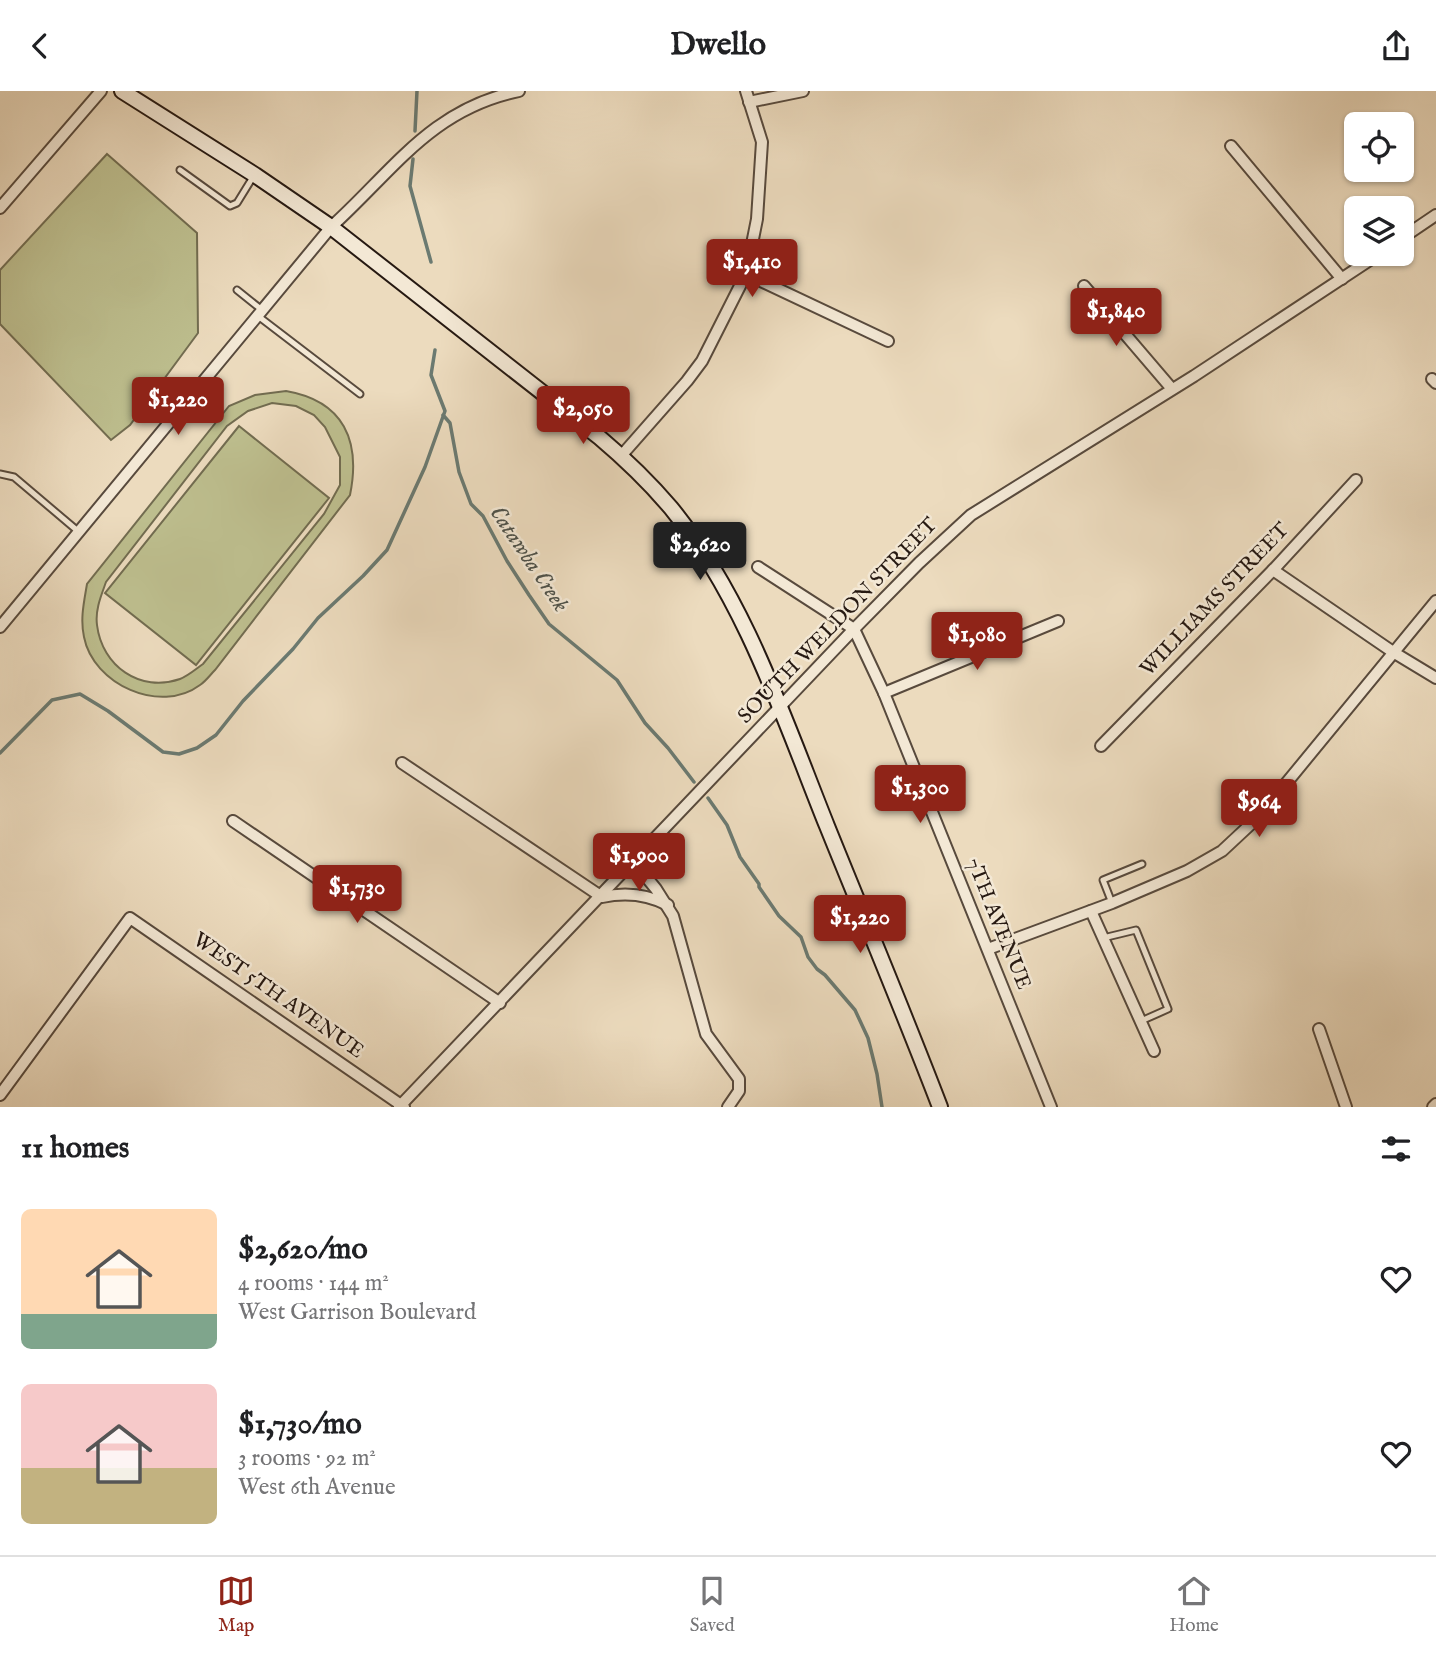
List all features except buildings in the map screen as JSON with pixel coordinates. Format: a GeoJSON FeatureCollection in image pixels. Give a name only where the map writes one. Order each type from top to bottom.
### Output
{"type":"FeatureCollection","features":[{"type":"Feature","properties":{"kind":"main road"},"geometry":{"type":"LineString","coordinates":[[122,91],[255,175],[331,227],[621,456],[670,507],[712,567],[741,619],[940,1107]]}},
{"type":"Feature","properties":{"kind":"street"},"geometry":{"type":"LineString","coordinates":[[0,208],[101,91]]}},
{"type":"Feature","properties":{"kind":"street"},"geometry":{"type":"LineString","coordinates":[[0,627],[331,227],[426,133],[453,115],[495,96],[519,91]]}},
{"type":"Feature","properties":{"kind":"street"},"geometry":{"type":"LineString","coordinates":[[621,456],[702,361],[746,274],[757,219],[762,142],[748,97],[803,91]]}},
{"type":"Feature","properties":{"kind":"street"},"geometry":{"type":"LineString","coordinates":[[1231,146],[1342,279]]}},
{"type":"Feature","properties":{"kind":"street"},"geometry":{"type":"LineString","coordinates":[[1414,230],[1436,215]]}},
{"type":"Feature","properties":{"kind":"street","name":"SOUTH WELDON STREET"},"geometry":{"type":"LineString","coordinates":[[402,1106],[854,629],[971,515],[1361,266]]}},
{"type":"Feature","properties":{"kind":"street"},"geometry":{"type":"LineString","coordinates":[[746,274],[888,341]]}},
{"type":"Feature","properties":{"kind":"street"},"geometry":{"type":"LineString","coordinates":[[1084,286],[1172,389]]}},
{"type":"Feature","properties":{"kind":"street","name":"WILLIAMS STREET"},"geometry":{"type":"LineString","coordinates":[[1101,745],[1273,570],[1356,480]]}},
{"type":"Feature","properties":{"kind":"street"},"geometry":{"type":"LineString","coordinates":[[758,566],[854,629]]}},
{"type":"Feature","properties":{"kind":"street"},"geometry":{"type":"LineString","coordinates":[[1273,570],[1436,678]]}},
{"type":"Feature","properties":{"kind":"street"},"geometry":{"type":"LineString","coordinates":[[988,949],[1112,903],[1187,871],[1222,851],[1261,813],[1436,601]]}},
{"type":"Feature","properties":{"kind":"street"},"geometry":{"type":"LineString","coordinates":[[884,693],[1058,621]]}},
{"type":"Feature","properties":{"kind":"street","name":"7TH AVENUE"},"geometry":{"type":"LineString","coordinates":[[854,629],[884,693],[1051,1107]]}},
{"type":"Feature","properties":{"kind":"street"},"geometry":{"type":"LineString","coordinates":[[402,763],[601,897],[616,894],[638,895],[668,905]]}},
{"type":"Feature","properties":{"kind":"street"},"geometry":{"type":"LineString","coordinates":[[233,821],[500,1003]]}},
{"type":"Feature","properties":{"kind":"street"},"geometry":{"type":"LineString","coordinates":[[634,862],[668,905],[679,931],[706,1034],[739,1079],[739,1091],[728,1107]]}},
{"type":"Feature","properties":{"kind":"street"},"geometry":{"type":"LineString","coordinates":[[1091,911],[1154,1051]]}},
{"type":"Feature","properties":{"kind":"street","name":"WEST 5TH AVENUE"},"geometry":{"type":"LineString","coordinates":[[0,1095],[130,918],[402,1106]]}},
{"type":"Feature","properties":{"kind":"street"},"geometry":{"type":"LineString","coordinates":[[1319,1028],[1346,1107]]}},
{"type":"Feature","properties":{"kind":"lane"},"geometry":{"type":"LineString","coordinates":[[180,170],[230,206],[237,203],[255,175]]}},
{"type":"Feature","properties":{"kind":"lane"},"geometry":{"type":"LineString","coordinates":[[237,290],[260,313],[360,394]]}},
{"type":"Feature","properties":{"kind":"lane"},"geometry":{"type":"LineString","coordinates":[[0,474],[14,477],[79,532]]}},
{"type":"Feature","properties":{"kind":"lane"},"geometry":{"type":"LineString","coordinates":[[1112,903],[1103,880],[1142,864]]}},
{"type":"Feature","properties":{"kind":"lane"},"geometry":{"type":"LineString","coordinates":[[1103,938],[1136,930],[1168,1009],[1141,1021]]}},
{"type":"Feature","properties":{"kind":"green space"},"geometry":{"type":"Polygon","coordinates":[[[107,154],[197,233],[198,333],[130,425],[111,440],[0,324],[0,270],[107,154]]]}},
{"type":"Feature","properties":{"kind":"green space"},"geometry":{"type":"Polygon","coordinates":[[[286,391],[306,396],[335,414],[350,441],[353,457],[350,495],[204,682],[184,693],[166,697],[130,690],[100,669],[90,654],[82,624],[87,584],[229,406],[255,395],[286,391]],[[272,403],[248,411],[227,426],[106,582],[98,608],[100,640],[106,653],[125,673],[137,679],[165,682],[183,678],[203,664],[324,514],[340,485],[340,457],[325,427],[314,415],[296,406],[272,403]]]}},
{"type":"Feature","properties":{"kind":"green space"},"geometry":{"type":"Polygon","coordinates":[[[239,426],[329,498],[196,665],[105,593],[239,426]]]}},
{"type":"Feature","properties":{"kind":"waterway","name":"Catawba Creek"},"geometry":{"type":"LineString","coordinates":[[415,131],[417,91]]}},
{"type":"Feature","properties":{"kind":"waterway","name":"Catawba Creek"},"geometry":{"type":"LineString","coordinates":[[413,159],[410,186],[431,262]]}},
{"type":"Feature","properties":{"kind":"waterway"},"geometry":{"type":"LineString","coordinates":[[0,753],[52,700],[80,694],[108,711],[163,752],[179,754],[197,748],[216,735],[318,618],[387,550],[425,467],[445,411],[431,375],[435,350]]}},
{"type":"Feature","properties":{"kind":"waterway","name":"Catawba Creek"},"geometry":{"type":"LineString","coordinates":[[443,415],[450,423],[459,472],[471,504],[483,516],[529,595],[549,624],[617,680],[645,723],[694,782]]}},
{"type":"Feature","properties":{"kind":"waterway","name":"Catawba Creek"},"geometry":{"type":"LineString","coordinates":[[708,798],[727,825],[740,857],[779,916],[801,937],[808,957],[855,1010],[868,1038],[882,1107]]}}]}
